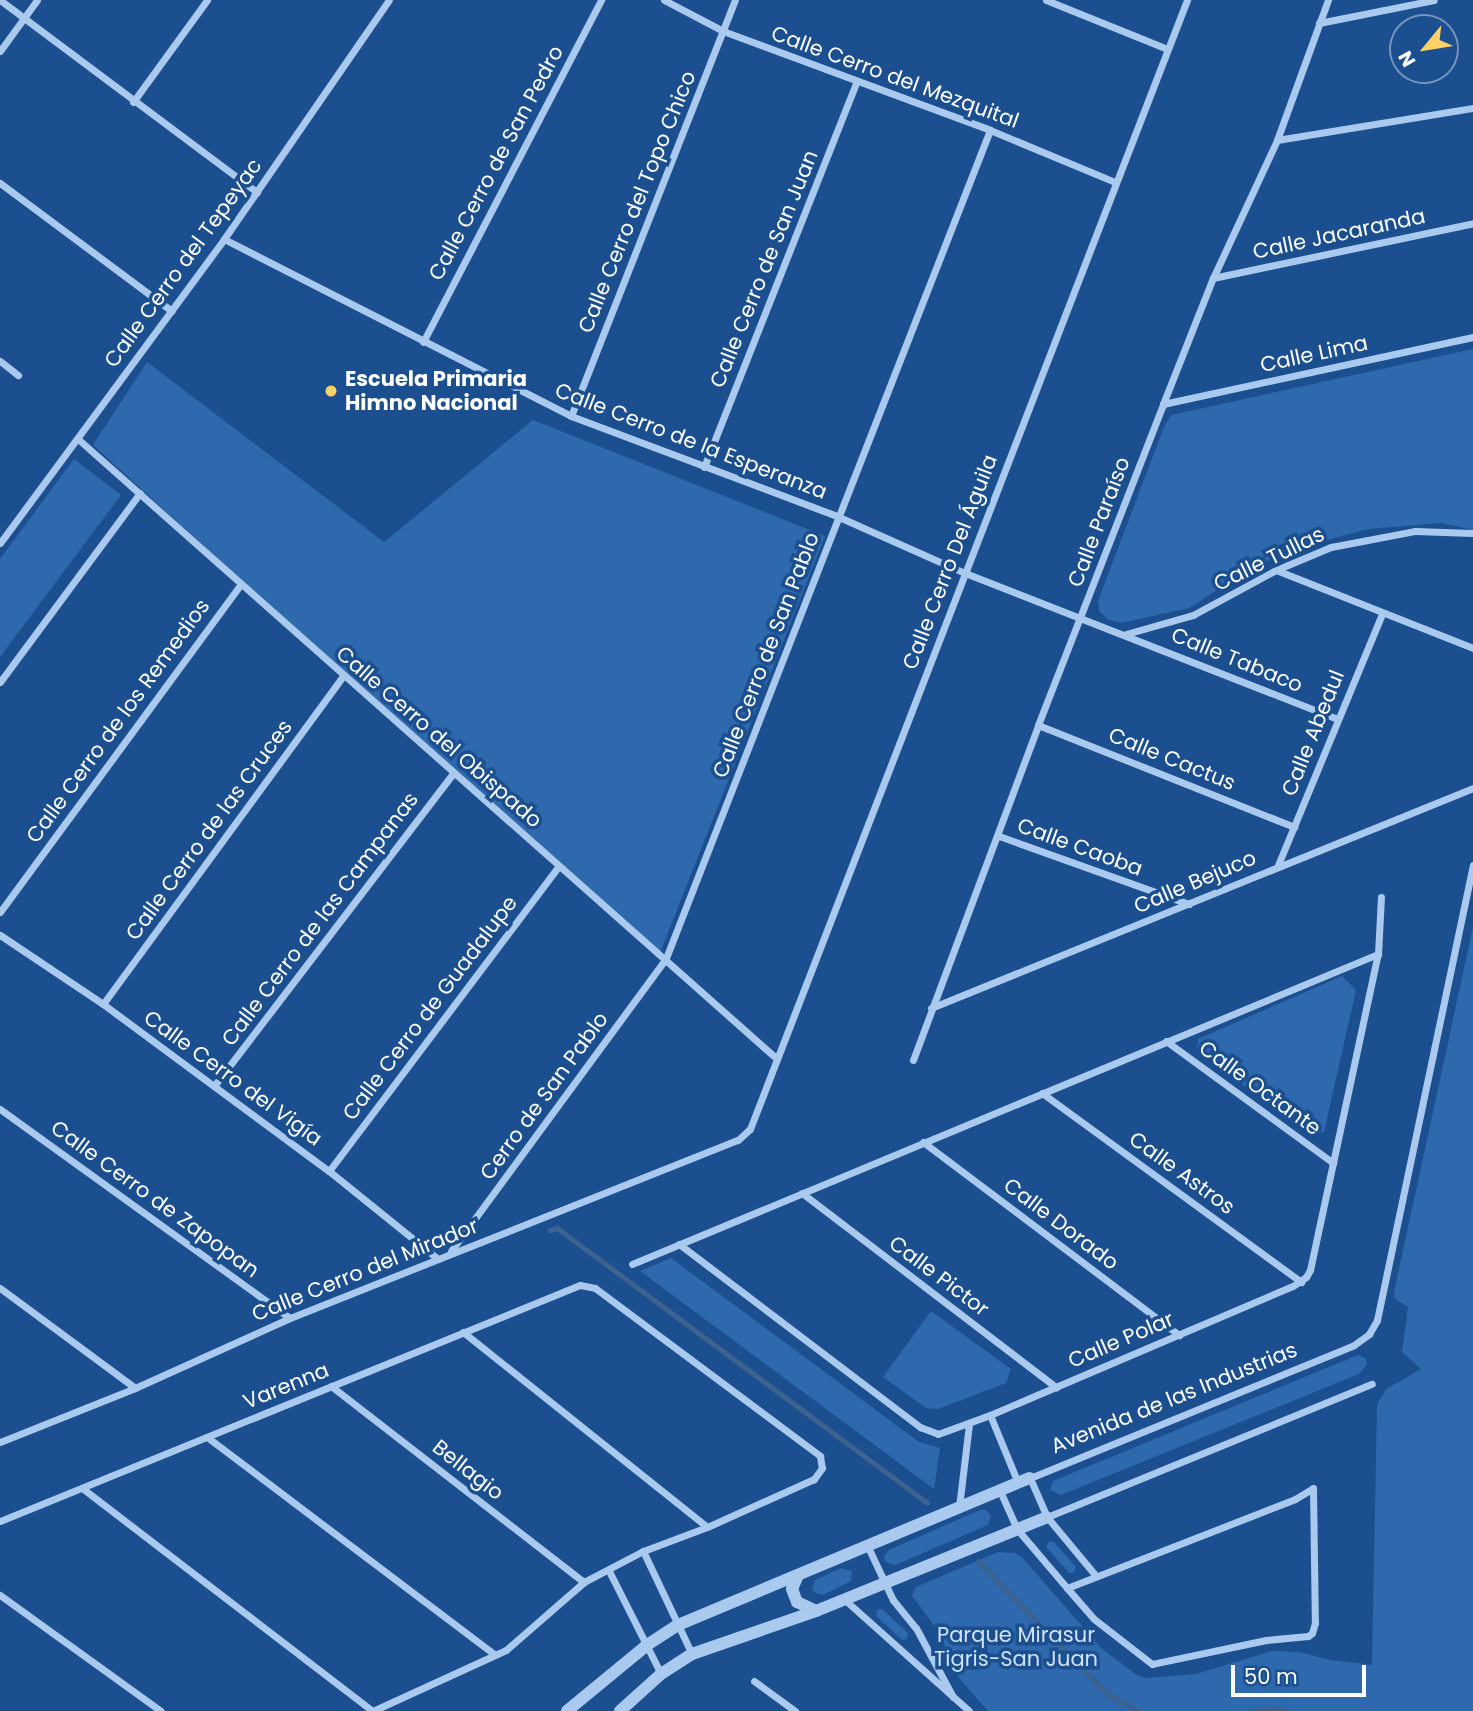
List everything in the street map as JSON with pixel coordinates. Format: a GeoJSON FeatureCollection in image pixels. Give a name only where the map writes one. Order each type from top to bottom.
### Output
{"type":"FeatureCollection","features":[{"type":"Feature","properties":{"kind":"street"},"geometry":{"type":"LineString","coordinates":[[0,0],[133,102],[257,192]]}},
{"type":"Feature","properties":{"kind":"street"},"geometry":{"type":"LineString","coordinates":[[0,51],[37,0]]}},
{"type":"Feature","properties":{"kind":"street"},"geometry":{"type":"LineString","coordinates":[[133,102],[207,0]]}},
{"type":"Feature","properties":{"kind":"street","name":"Calle Cerro del Tepeyac"},"geometry":{"type":"LineString","coordinates":[[0,543],[224,239],[389,0]]}},
{"type":"Feature","properties":{"kind":"street","name":"Calle Cerro de San Pedro"},"geometry":{"type":"LineString","coordinates":[[423,342],[601,0]]}},
{"type":"Feature","properties":{"kind":"street","name":"Calle Cerro del Mezquital"},"geometry":{"type":"LineString","coordinates":[[664,0],[723,31],[856,83],[990,130],[1115,182]]}},
{"type":"Feature","properties":{"kind":"street","name":"Calle Cerro del Topo Chico"},"geometry":{"type":"LineString","coordinates":[[570,416],[735,0]]}},
{"type":"Feature","properties":{"kind":"street"},"geometry":{"type":"LineString","coordinates":[[1046,0],[1167,48]]}},
{"type":"Feature","properties":{"kind":"street","name":"Calle Cerro Del Águila"},"geometry":{"type":"LineString","coordinates":[[745,1135],[777,1059],[1187,0]]}},
{"type":"Feature","properties":{"kind":"street","name":"Calle Paraíso"},"geometry":{"type":"LineString","coordinates":[[913,1060],[999,836],[1038,725],[1163,404],[1213,278],[1277,140],[1328,0]]}},
{"type":"Feature","properties":{"kind":"street"},"geometry":{"type":"LineString","coordinates":[[1319,23],[1434,0]]}},
{"type":"Feature","properties":{"kind":"street","name":"Calle Cerro de San Juan"},"geometry":{"type":"LineString","coordinates":[[704,467],[856,83]]}},
{"type":"Feature","properties":{"kind":"street"},"geometry":{"type":"LineString","coordinates":[[1277,140],[1473,108]]}},
{"type":"Feature","properties":{"kind":"street","name":"Calle Cerro de San Pablo"},"geometry":{"type":"LineString","coordinates":[[666,958],[990,130]]}},
{"type":"Feature","properties":{"kind":"street"},"geometry":{"type":"LineString","coordinates":[[0,183],[172,311]]}},
{"type":"Feature","properties":{"kind":"street","name":"Calle Jacaranda"},"geometry":{"type":"LineString","coordinates":[[1213,278],[1473,223]]}},
{"type":"Feature","properties":{"kind":"street","name":"Calle Cerro de la Esperanza"},"geometry":{"type":"LineString","coordinates":[[224,239],[570,416],[839,517],[965,573],[1081,617]]}},
{"type":"Feature","properties":{"kind":"street","name":"Calle Lima"},"geometry":{"type":"LineString","coordinates":[[1163,404],[1473,337]]}},
{"type":"Feature","properties":{"kind":"street"},"geometry":{"type":"LineString","coordinates":[[0,361],[18,375]]}},
{"type":"Feature","properties":{"kind":"street","name":"Calle Cerro del Obispado"},"geometry":{"type":"LineString","coordinates":[[78,439],[777,1059]]}},
{"type":"Feature","properties":{"kind":"street"},"geometry":{"type":"LineString","coordinates":[[0,682],[140,493]]}},
{"type":"Feature","properties":{"kind":"street","name":"Calle Tullas"},"geometry":{"type":"LineString","coordinates":[[1125,634],[1193,615],[1276,570],[1331,547],[1365,538],[1415,531],[1473,533]]}},
{"type":"Feature","properties":{"kind":"street"},"geometry":{"type":"LineString","coordinates":[[1276,570],[1381,614],[1473,648]]}},
{"type":"Feature","properties":{"kind":"street","name":"Calle Cerro de los Remedios"},"geometry":{"type":"LineString","coordinates":[[0,912],[240,585]]}},
{"type":"Feature","properties":{"kind":"street","name":"Calle Abedul"},"geometry":{"type":"LineString","coordinates":[[1278,866],[1381,614]]}},
{"type":"Feature","properties":{"kind":"street","name":"Calle Tabaco"},"geometry":{"type":"LineString","coordinates":[[1081,617],[1337,719]]}},
{"type":"Feature","properties":{"kind":"street","name":"Calle Cerro de las Cruces"},"geometry":{"type":"LineString","coordinates":[[103,1004],[343,676]]}},
{"type":"Feature","properties":{"kind":"street","name":"Calle Cactus"},"geometry":{"type":"LineString","coordinates":[[1038,725],[1294,827]]}},
{"type":"Feature","properties":{"kind":"street","name":"Calle Cerro de las Campanas"},"geometry":{"type":"LineString","coordinates":[[214,1086],[453,773]]}},
{"type":"Feature","properties":{"kind":"street","name":"Calle Bejuco"},"geometry":{"type":"LineString","coordinates":[[931,1008],[1473,788]]}},
{"type":"Feature","properties":{"kind":"street","name":"Calle Caoba"},"geometry":{"type":"LineString","coordinates":[[999,836],[1189,904]]}},
{"type":"Feature","properties":{"kind":"street","name":"Avenida de las Industrias"},"geometry":{"type":"LineString","coordinates":[[567,1711],[647,1645],[678,1625],[1354,1345],[1368,1334],[1382,1301],[1473,865]]}},
{"type":"Feature","properties":{"kind":"street","name":"Calle Cerro de Guadalupe"},"geometry":{"type":"LineString","coordinates":[[330,1171],[559,866]]}},
{"type":"Feature","properties":{"kind":"street"},"geometry":{"type":"LineString","coordinates":[[1301,1282],[1310,1270],[1378,954],[1381,897]]}},
{"type":"Feature","properties":{"kind":"street","name":"Calle Cerro del Vigía"},"geometry":{"type":"LineString","coordinates":[[0,935],[103,1004],[330,1171],[438,1259]]}},
{"type":"Feature","properties":{"kind":"street"},"geometry":{"type":"LineString","coordinates":[[632,1264],[1378,954]]}},
{"type":"Feature","properties":{"kind":"street","name":"Cerro de San Pablo"},"geometry":{"type":"LineString","coordinates":[[450,1254],[666,958]]}},
{"type":"Feature","properties":{"kind":"street","name":"Calle Octante"},"geometry":{"type":"LineString","coordinates":[[1166,1041],[1333,1163]]}},
{"type":"Feature","properties":{"kind":"street","name":"Calle Astros"},"geometry":{"type":"LineString","coordinates":[[1042,1093],[1301,1282]]}},
{"type":"Feature","properties":{"kind":"street","name":"Calle Cerro de Zapopan"},"geometry":{"type":"LineString","coordinates":[[0,1109],[290,1318]]}},
{"type":"Feature","properties":{"kind":"street","name":"Calle Cerro del Mirador"},"geometry":{"type":"LineString","coordinates":[[0,1442],[135,1388],[290,1318],[745,1135]]}},
{"type":"Feature","properties":{"kind":"street","name":"Calle Dorado"},"geometry":{"type":"LineString","coordinates":[[923,1142],[1179,1335]]}},
{"type":"Feature","properties":{"kind":"street","name":"Calle Pictor"},"geometry":{"type":"LineString","coordinates":[[802,1193],[1056,1387]]}},
{"type":"Feature","properties":{"kind":"street","name":"Calle Polar"},"geometry":{"type":"LineString","coordinates":[[679,1244],[920,1427],[938,1434],[969,1424],[1301,1282]]}},
{"type":"Feature","properties":{"kind":"street","name":"Varenna"},"geometry":{"type":"LineString","coordinates":[[0,1521],[585,1285],[606,1296],[820,1456],[822,1468],[814,1479],[707,1527]]}},
{"type":"Feature","properties":{"kind":"street"},"geometry":{"type":"LineString","coordinates":[[0,1288],[135,1388]]}},
{"type":"Feature","properties":{"kind":"street"},"geometry":{"type":"LineString","coordinates":[[463,1332],[707,1527]]}},
{"type":"Feature","properties":{"kind":"street"},"geometry":{"type":"LineString","coordinates":[[620,1711],[661,1674],[692,1654],[845,1600],[1372,1384]]}},
{"type":"Feature","properties":{"kind":"street","name":"Bellagio"},"geometry":{"type":"LineString","coordinates":[[331,1386],[584,1582]]}},
{"type":"Feature","properties":{"kind":"street"},"geometry":{"type":"LineString","coordinates":[[990,1415],[1024,1481],[1047,1517],[1096,1576]]}},
{"type":"Feature","properties":{"kind":"street"},"geometry":{"type":"LineString","coordinates":[[959,1507],[969,1424]]}},
{"type":"Feature","properties":{"kind":"street"},"geometry":{"type":"LineString","coordinates":[[207,1437],[495,1655]]}},
{"type":"Feature","properties":{"kind":"street"},"geometry":{"type":"LineString","coordinates":[[82,1488],[373,1711],[495,1655],[515,1643],[584,1582],[643,1552],[707,1527]]}},
{"type":"Feature","properties":{"kind":"street"},"geometry":{"type":"LineString","coordinates":[[1000,1491],[1017,1529],[1066,1588],[1094,1619],[1143,1661],[1152,1664],[1240,1644],[1308,1636],[1315,1623],[1313,1488],[1295,1499],[1066,1588]]}},
{"type":"Feature","properties":{"kind":"street"},"geometry":{"type":"LineString","coordinates":[[867,1545],[884,1584],[916,1628],[953,1697]]}},
{"type":"Feature","properties":{"kind":"street"},"geometry":{"type":"LineString","coordinates":[[643,1552],[692,1654]]}},
{"type":"Feature","properties":{"kind":"street"},"geometry":{"type":"LineString","coordinates":[[609,1571],[661,1674]]}},
{"type":"Feature","properties":{"kind":"street"},"geometry":{"type":"LineString","coordinates":[[798,1575],[792,1589],[797,1602],[816,1611]]}},
{"type":"Feature","properties":{"kind":"street"},"geometry":{"type":"LineString","coordinates":[[0,1595],[161,1711]]}},
{"type":"Feature","properties":{"kind":"street"},"geometry":{"type":"LineString","coordinates":[[845,1600],[969,1711]]}},
{"type":"Feature","properties":{"kind":"street"},"geometry":{"type":"LineString","coordinates":[[754,1681],[795,1711]]}},
{"type":"Feature","properties":{"kind":"green space"},"geometry":{"type":"Polygon","coordinates":[[[1473,349],[1473,530],[1441,523],[1369,529],[1296,548],[1252,568],[1189,608],[1121,623],[1107,619],[1099,611],[1098,601],[1164,427],[1171,415],[1473,349]]]}},
{"type":"Feature","properties":{"kind":"green space"},"geometry":{"type":"Polygon","coordinates":[[[147,362],[384,542],[533,420],[825,536],[660,953],[444,765],[93,445],[147,362]]]}},
{"type":"Feature","properties":{"kind":"green space"},"geometry":{"type":"Polygon","coordinates":[[[74,459],[121,495],[0,657],[0,559],[74,459]]]}},
{"type":"Feature","properties":{"kind":"green space","name":"Parque Mirasur Tigris-San Juan"},"geometry":{"type":"Polygon","coordinates":[[[1473,927],[1473,1711],[988,1711],[959,1678],[936,1628],[912,1596],[916,1587],[998,1552],[1015,1553],[1022,1557],[1102,1649],[1137,1675],[1146,1678],[1196,1674],[1272,1651],[1299,1652],[1330,1660],[1372,1665],[1377,1405],[1386,1389],[1421,1369],[1402,1352],[1408,1307],[1395,1299],[1394,1292],[1473,927]]]}},
{"type":"Feature","properties":{"kind":"green space"},"geometry":{"type":"Polygon","coordinates":[[[1342,976],[1356,990],[1324,1132],[1312,1136],[1197,1051],[1198,1039],[1342,976]]]}},
{"type":"Feature","properties":{"kind":"green space"},"geometry":{"type":"Polygon","coordinates":[[[671,1258],[919,1442],[940,1448],[934,1489],[640,1271],[671,1258]]]}},
{"type":"Feature","properties":{"kind":"green space"},"geometry":{"type":"Polygon","coordinates":[[[931,1311],[1011,1369],[1006,1383],[938,1409],[926,1408],[883,1377],[931,1311]]]}},
{"type":"Feature","properties":{"kind":"green space"},"geometry":{"type":"Polygon","coordinates":[[[1358,1355],[1366,1359],[1367,1364],[1359,1374],[1061,1495],[1050,1490],[1053,1481],[1358,1355]]]}},
{"type":"Feature","properties":{"kind":"green space"},"geometry":{"type":"Polygon","coordinates":[[[980,1510],[986,1510],[991,1516],[988,1525],[895,1565],[886,1562],[884,1557],[889,1550],[980,1510]]]}},
{"type":"Feature","properties":{"kind":"green space"},"geometry":{"type":"Polygon","coordinates":[[[1049,1541],[1054,1542],[1076,1567],[1074,1573],[1069,1573],[1046,1547],[1049,1541]]]}},
{"type":"Feature","properties":{"kind":"green space"},"geometry":{"type":"Polygon","coordinates":[[[841,1568],[852,1571],[851,1581],[823,1595],[815,1593],[812,1588],[815,1580],[841,1568]]]}},
{"type":"Feature","properties":{"kind":"green space"},"geometry":{"type":"Polygon","coordinates":[[[878,1609],[883,1610],[908,1633],[907,1639],[902,1640],[876,1616],[878,1609]]]}},
{"type":"Feature","properties":{"kind":"waterway"},"geometry":{"type":"LineString","coordinates":[[550,1230],[557,1228],[927,1503]]}},
{"type":"Feature","properties":{"kind":"waterway"},"geometry":{"type":"LineString","coordinates":[[978,1561],[1097,1684],[1112,1697],[1140,1711]]}},
{"type":"Feature","properties":{"kind":"waterway"},"geometry":{"type":"LineString","coordinates":[[1253,1711],[1275,1708],[1286,1711]]}},
{"type":"Feature","properties":{"kind":"place","name":"Escuela Primaria Himno Nacional"},"geometry":{"type":"Point","coordinates":[331,391]}}]}
